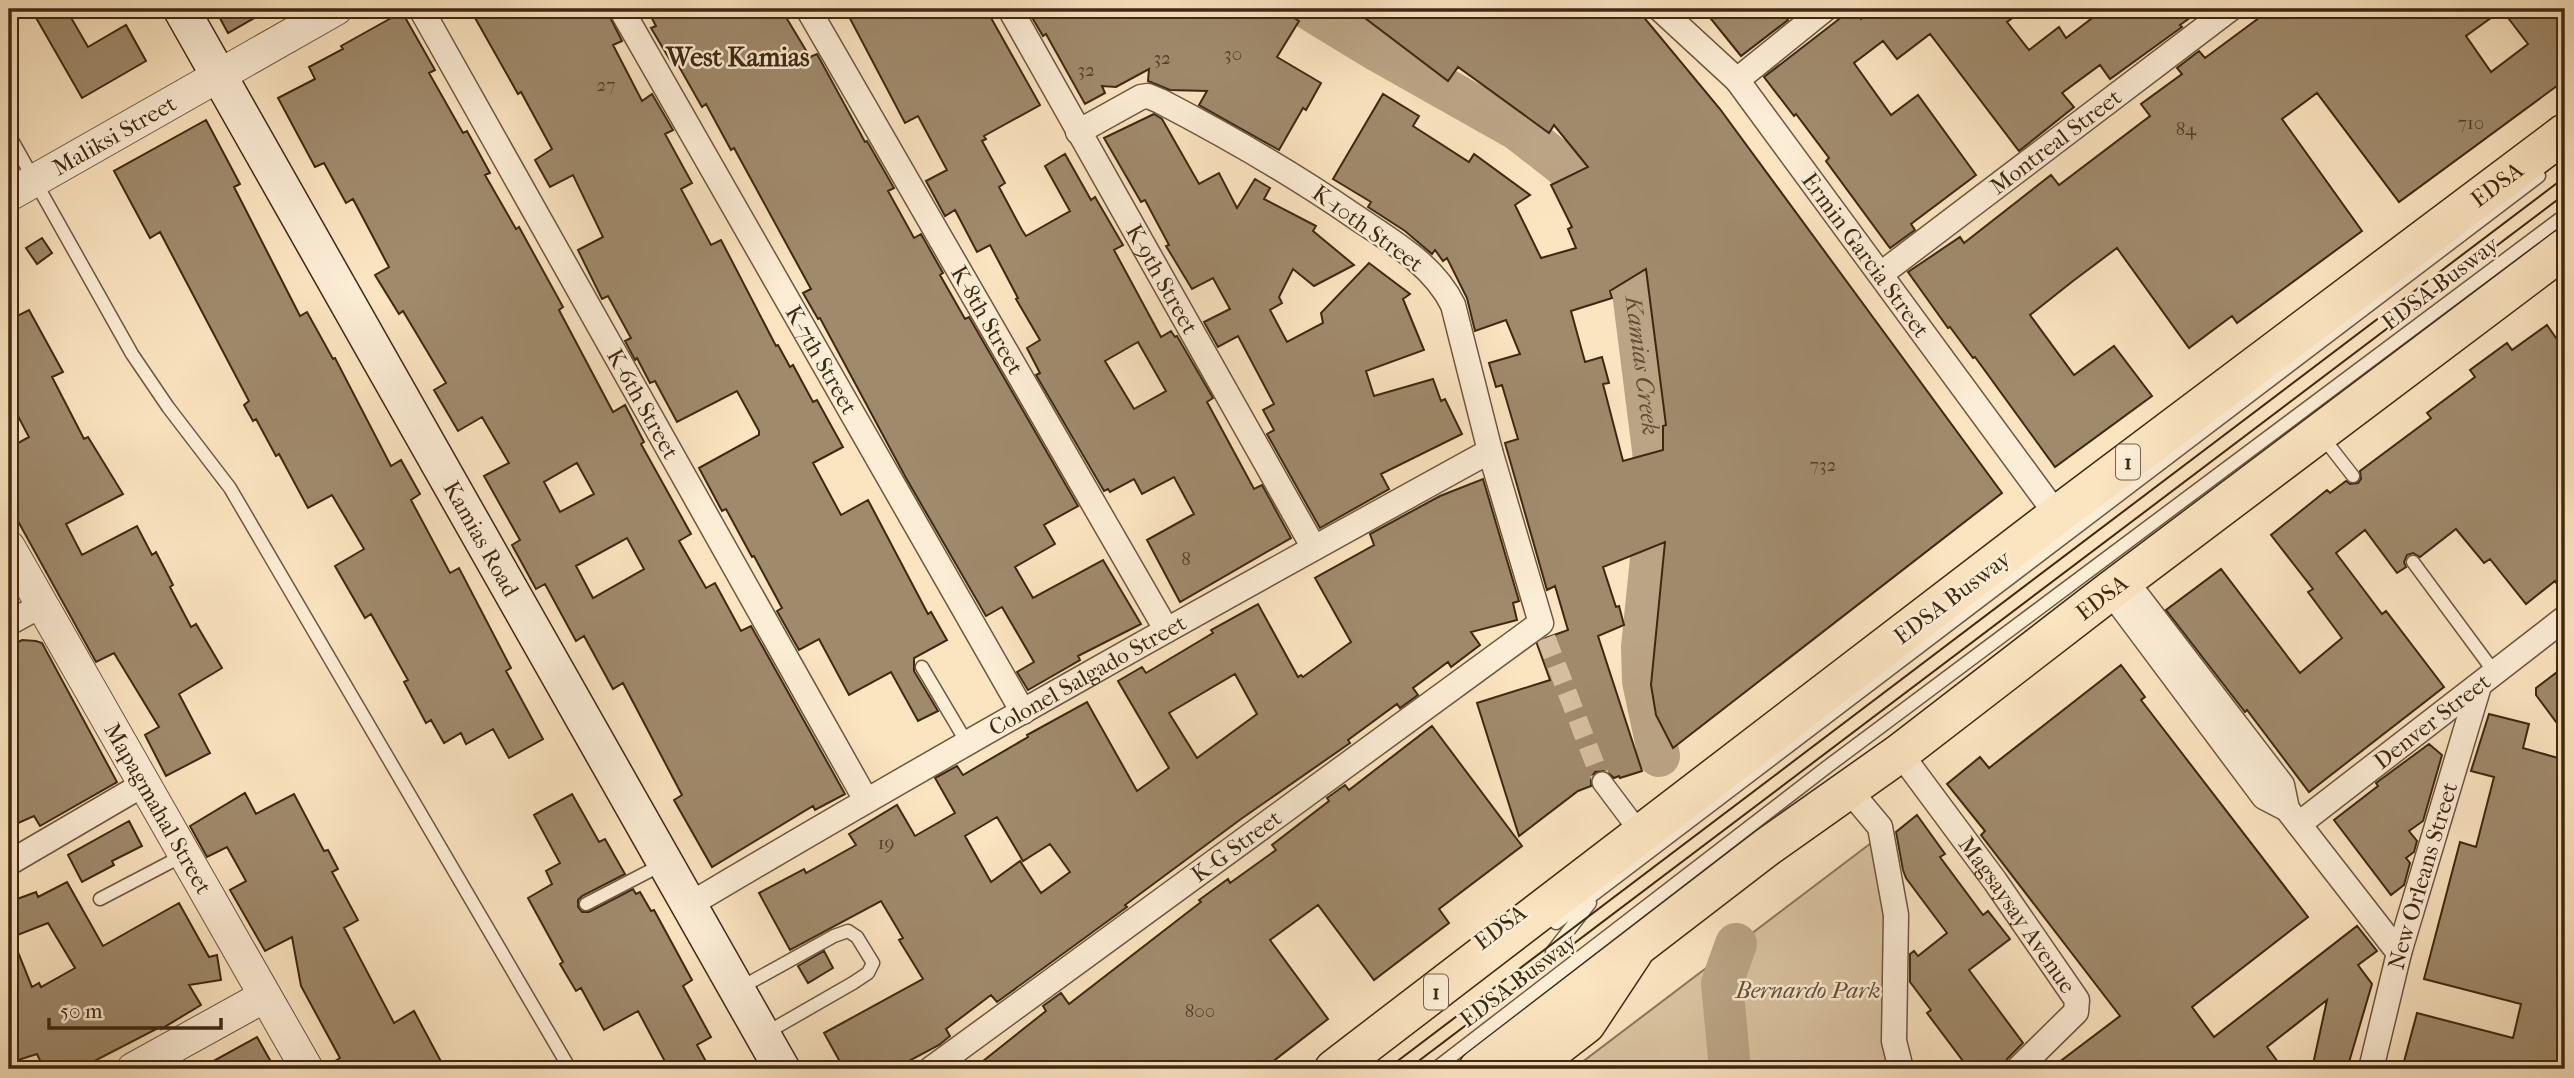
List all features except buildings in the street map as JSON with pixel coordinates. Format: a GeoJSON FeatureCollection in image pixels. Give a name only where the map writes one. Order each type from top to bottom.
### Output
{"type":"FeatureCollection","features":[{"type":"Feature","properties":{"kind":"main road","name":"Kamias Road"},"geometry":{"type":"LineString","coordinates":[[181,9],[782,1069]]}},
{"type":"Feature","properties":{"kind":"main road","name":"EDSA"},"geometry":{"type":"LineString","coordinates":[[1334,1069],[1542,923],[1693,793],[2057,515],[2560,149]]}},
{"type":"Feature","properties":{"kind":"main road","name":"EDSA"},"geometry":{"type":"LineString","coordinates":[[1478,1069],[1566,987],[1637,946],[1767,847],[1900,753],[2565,248]]}},
{"type":"Feature","properties":{"kind":"main road","name":"EDSA"},"geometry":{"type":"LineString","coordinates":[[1313,1069],[1635,826],[1693,793]]}},
{"type":"Feature","properties":{"kind":"main road","name":"EDSA"},"geometry":{"type":"LineString","coordinates":[[1528,1069],[1586,1024],[1637,946]]}},
{"type":"Feature","properties":{"kind":"street","name":"Maliksi Street"},"geometry":{"type":"LineString","coordinates":[[21,188],[336,9]]}},
{"type":"Feature","properties":{"kind":"street","name":"K-6th Street"},"geometry":{"type":"LineString","coordinates":[[421,9],[866,800]]}},
{"type":"Feature","properties":{"kind":"street","name":"K-7th Street"},"geometry":{"type":"LineString","coordinates":[[621,9],[1023,712]]}},
{"type":"Feature","properties":{"kind":"street","name":"K-8th Street"},"geometry":{"type":"LineString","coordinates":[[808,9],[1166,629]]}},
{"type":"Feature","properties":{"kind":"street","name":"K-9th Street"},"geometry":{"type":"LineString","coordinates":[[1010,9],[1314,548]]}},
{"type":"Feature","properties":{"kind":"street","name":"Ermin Garcia Street"},"geometry":{"type":"LineString","coordinates":[[1660,9],[1737,80],[2057,515]]}},
{"type":"Feature","properties":{"kind":"street"},"geometry":{"type":"LineString","coordinates":[[1737,80],[1825,9]]}},
{"type":"Feature","properties":{"kind":"street","name":"Montreal Street"},"geometry":{"type":"LineString","coordinates":[[1881,274],[2230,9]]}},
{"type":"Feature","properties":{"kind":"street","name":"K-10th Street"},"geometry":{"type":"LineString","coordinates":[[1078,132],[1133,100],[1148,96],[1245,146],[1408,252],[1444,286],[1453,305],[1490,452],[1544,630]]}},
{"type":"Feature","properties":{"kind":"street","name":"Colonel Salgado Street"},"geometry":{"type":"LineString","coordinates":[[689,905],[866,800],[1166,629],[1490,452]]}},
{"type":"Feature","properties":{"kind":"street","name":"Mapagmahal Street"},"geometry":{"type":"LineString","coordinates":[[9,547],[307,1069]]}},
{"type":"Feature","properties":{"kind":"street"},"geometry":{"type":"LineString","coordinates":[[2118,585],[2264,797],[2293,816],[2399,953]]}},
{"type":"Feature","properties":{"kind":"street"},"geometry":{"type":"LineString","coordinates":[[9,622],[42,605]]}},
{"type":"Feature","properties":{"kind":"street","name":"Denver Street"},"geometry":{"type":"LineString","coordinates":[[2293,816],[2487,680],[2565,618]]}},
{"type":"Feature","properties":{"kind":"street","name":"K-G Street"},"geometry":{"type":"LineString","coordinates":[[942,1066],[1544,630]]}},
{"type":"Feature","properties":{"kind":"street","name":"New Orleans Street"},"geometry":{"type":"LineString","coordinates":[[2371,1069],[2399,953],[2487,680]]}},
{"type":"Feature","properties":{"kind":"street","name":"Magsaysay Avenue"},"geometry":{"type":"LineString","coordinates":[[1900,753],[1995,881],[2077,1000],[2076,1012],[2018,1069]]}},
{"type":"Feature","properties":{"kind":"street"},"geometry":{"type":"LineString","coordinates":[[1602,782],[1635,826]]}},
{"type":"Feature","properties":{"kind":"street"},"geometry":{"type":"LineString","coordinates":[[9,863],[144,784]]}},
{"type":"Feature","properties":{"kind":"street"},"geometry":{"type":"LineString","coordinates":[[1849,790],[1880,827],[1896,915],[1894,1041],[1900,1069]]}},
{"type":"Feature","properties":{"kind":"street"},"geometry":{"type":"LineString","coordinates":[[133,1069],[265,996]]}},
{"type":"Feature","properties":{"kind":"lane"},"geometry":{"type":"LineString","coordinates":[[9,135],[21,188],[168,407],[230,488],[570,1069]]}},
{"type":"Feature","properties":{"kind":"lane","name":"EDSA Busway"},"geometry":{"type":"LineString","coordinates":[[1542,923],[1600,890],[2560,149]]}},
{"type":"Feature","properties":{"kind":"lane","name":"EDSA Busway"},"geometry":{"type":"LineString","coordinates":[[1436,1069],[1566,987],[1827,767],[2565,215]]}},
{"type":"Feature","properties":{"kind":"lane"},"geometry":{"type":"LineString","coordinates":[[2319,433],[2353,476]]}},
{"type":"Feature","properties":{"kind":"lane"},"geometry":{"type":"LineString","coordinates":[[2413,562],[2487,680]]}},
{"type":"Feature","properties":{"kind":"lane"},"geometry":{"type":"LineString","coordinates":[[922,667],[967,743]]}},
{"type":"Feature","properties":{"kind":"lane"},"geometry":{"type":"LineString","coordinates":[[1552,952],[1600,890],[1693,793]]}},
{"type":"Feature","properties":{"kind":"lane"},"geometry":{"type":"LineString","coordinates":[[100,899],[184,855]]}},
{"type":"Feature","properties":{"kind":"lane"},"geometry":{"type":"LineString","coordinates":[[586,904],[665,863]]}},
{"type":"Feature","properties":{"kind":"lane"},"geometry":{"type":"LineString","coordinates":[[737,990],[834,936],[848,932],[857,937],[873,963],[868,973],[853,983],[763,1035]]}},
{"type":"Feature","properties":{"kind":"green space","name":"Bernardo Park"},"geometry":{"type":"Polygon","coordinates":[[[1879,837],[1892,913],[1889,1069],[1573,1069],[1879,837]]]}},
{"type":"Feature","properties":{"kind":"waterway","name":"Kamias Creek"},"geometry":{"type":"LineString","coordinates":[[1309,9],[1518,130],[1564,166],[1591,198],[1599,228],[1632,284],[1657,500],[1642,647],[1643,681],[1659,756]]}},
{"type":"Feature","properties":{"kind":"waterway","name":"Kamias Creek"},"geometry":{"type":"LineString","coordinates":[[1730,1069],[1722,983],[1736,944]]}},
{"type":"Feature","properties":{"kind":"tunnel"},"geometry":{"type":"LineString","coordinates":[[1546,638],[1602,782]]}},
{"type":"Feature","properties":{"kind":"tram line"},"geometry":{"type":"LineString","coordinates":[[1387,1069],[2565,177]]}},
{"type":"Feature","properties":{"kind":"tram line"},"geometry":{"type":"LineString","coordinates":[[1408,1069],[2565,194]]}},
{"type":"Feature","properties":{"kind":"district","name":"West Kamias"},"geometry":{"type":"Point","coordinates":[738,57]}}]}
